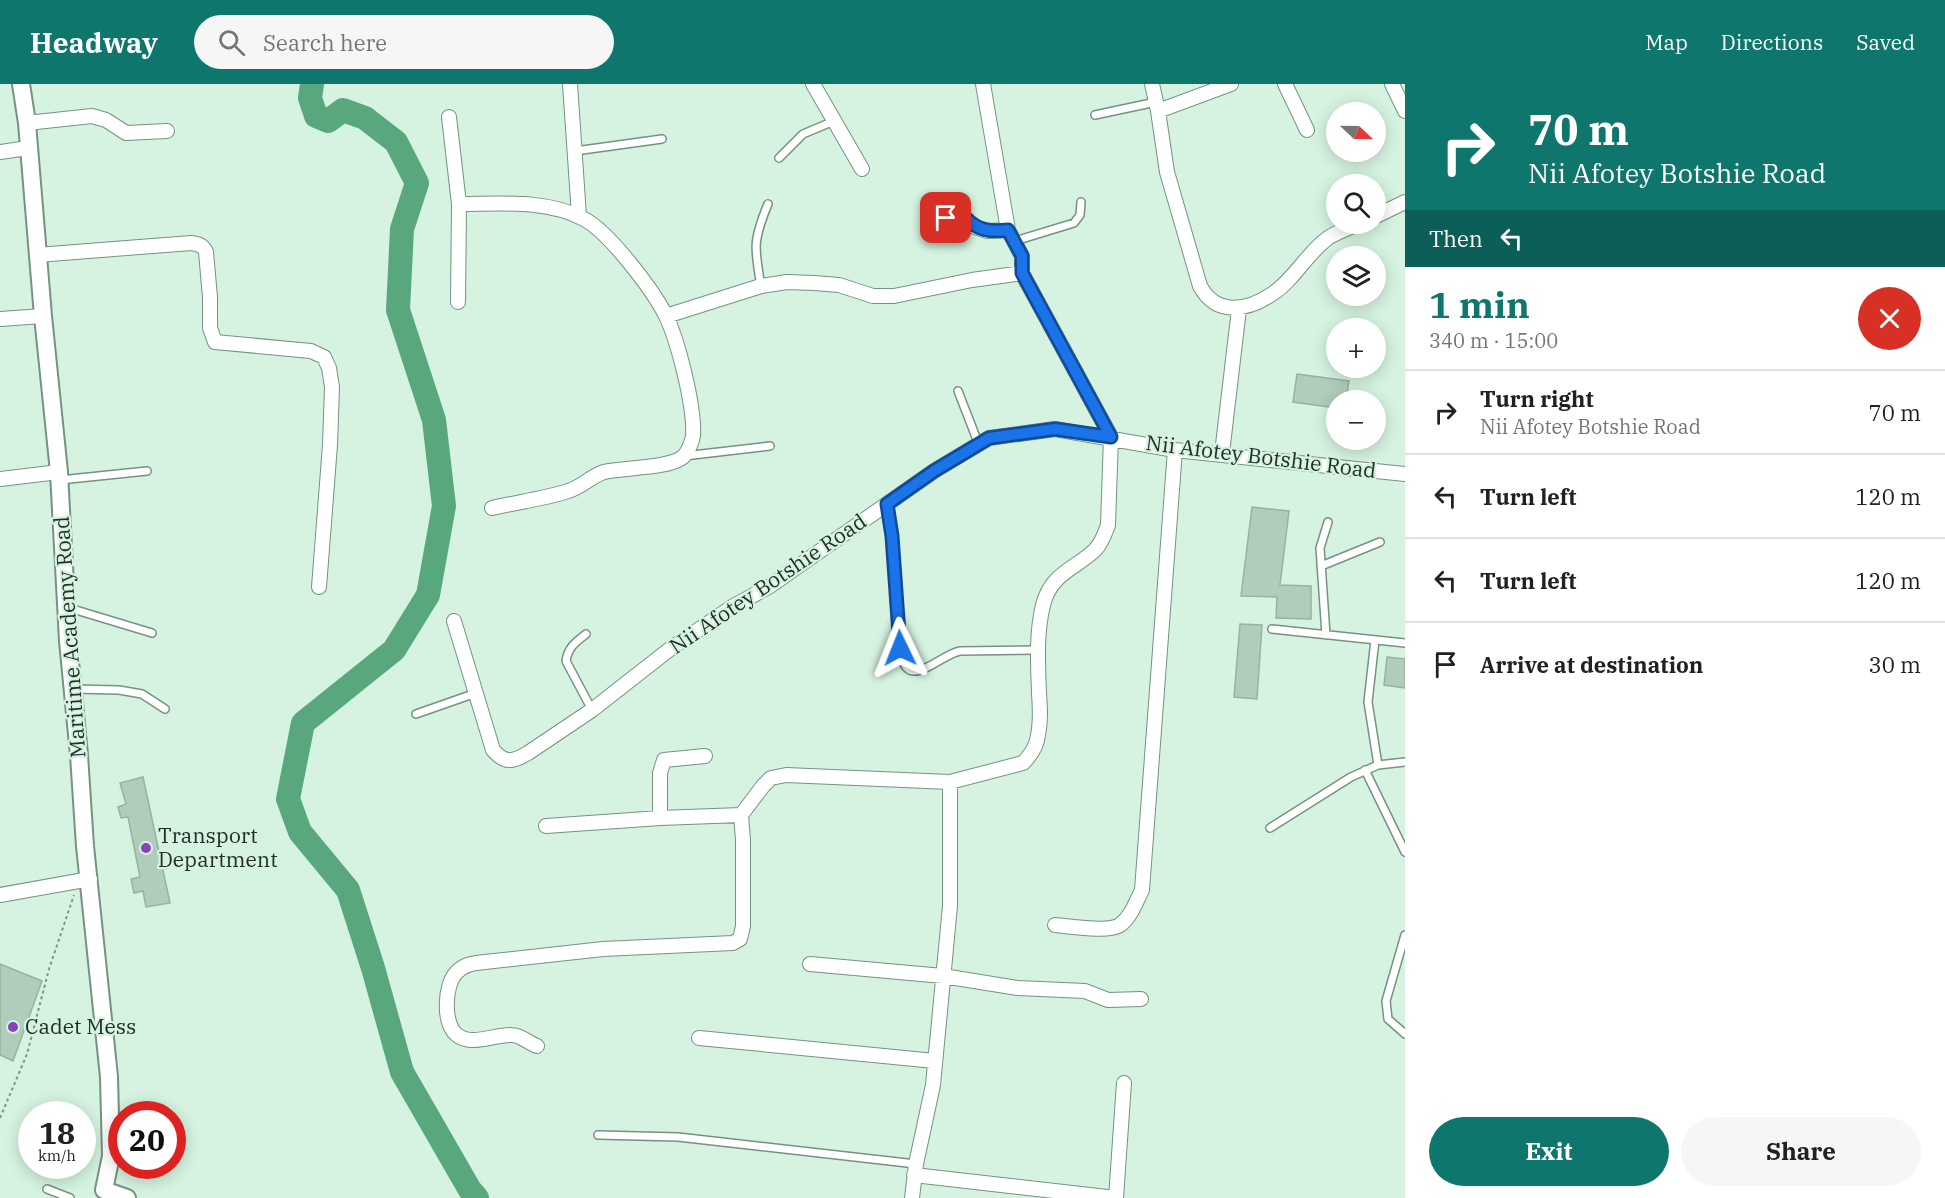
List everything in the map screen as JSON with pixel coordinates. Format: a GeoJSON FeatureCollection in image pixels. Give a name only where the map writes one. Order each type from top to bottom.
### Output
{"type":"FeatureCollection","features":[{"type":"Feature","properties":{"kind":"street","name":"Maritime Academy Road"},"geometry":{"type":"LineString","coordinates":[[21,84],[27,123],[37,255],[59,476],[66,607],[85,846],[84,880],[109,1077],[111,1156],[103,1194]]}},
{"type":"Feature","properties":{"kind":"street"},"geometry":{"type":"LineString","coordinates":[[570,84],[579,216]]}},
{"type":"Feature","properties":{"kind":"street"},"geometry":{"type":"LineString","coordinates":[[813,84],[862,169]]}},
{"type":"Feature","properties":{"kind":"street"},"geometry":{"type":"LineString","coordinates":[[537,1046],[515,1035],[466,1039],[456,1034],[451,1026],[447,1001],[448,989],[456,972],[470,964],[485,962],[603,949],[733,942],[740,939],[743,926],[741,816],[771,778],[786,775],[950,782],[1010,767],[1023,762],[1031,754],[1038,737],[1040,718],[1038,650],[1043,605],[1060,574],[1096,549],[1108,525],[1111,437],[1022,273],[1022,256],[1011,235],[983,84]]}},
{"type":"Feature","properties":{"kind":"street"},"geometry":{"type":"LineString","coordinates":[[1152,84],[1167,172],[1200,286],[1204,294],[1215,304],[1239,309],[1272,294],[1328,238],[1337,234]]}},
{"type":"Feature","properties":{"kind":"street"},"geometry":{"type":"LineString","coordinates":[[1157,106],[1231,84]]}},
{"type":"Feature","properties":{"kind":"street"},"geometry":{"type":"LineString","coordinates":[[1286,84],[1307,130]]}},
{"type":"Feature","properties":{"kind":"street"},"geometry":{"type":"LineString","coordinates":[[1392,84],[1405,111]]}},
{"type":"Feature","properties":{"kind":"street"},"geometry":{"type":"LineString","coordinates":[[27,123],[92,116],[106,120],[126,133],[167,131]]}},
{"type":"Feature","properties":{"kind":"street"},"geometry":{"type":"LineString","coordinates":[[449,117],[459,204],[459,302]]}},
{"type":"Feature","properties":{"kind":"street"},"geometry":{"type":"LineString","coordinates":[[0,152],[28,148]]}},
{"type":"Feature","properties":{"kind":"street"},"geometry":{"type":"LineString","coordinates":[[1386,211],[1405,202]]}},
{"type":"Feature","properties":{"kind":"street"},"geometry":{"type":"LineString","coordinates":[[459,204],[543,205],[579,216],[599,228],[647,287],[666,316],[676,345],[690,406],[693,435],[684,456],[673,463],[603,472],[567,492],[492,508]]}},
{"type":"Feature","properties":{"kind":"street"},"geometry":{"type":"LineString","coordinates":[[928,219],[963,218],[975,227],[1011,235]]}},
{"type":"Feature","properties":{"kind":"street"},"geometry":{"type":"LineString","coordinates":[[37,255],[198,244],[204,247],[206,252],[210,328],[215,342],[311,351],[324,357],[329,368],[332,387],[319,587]]}},
{"type":"Feature","properties":{"kind":"street"},"geometry":{"type":"LineString","coordinates":[[666,316],[761,286],[787,282],[839,285],[873,296],[894,296],[972,280],[1022,273]]}},
{"type":"Feature","properties":{"kind":"street"},"geometry":{"type":"LineString","coordinates":[[1222,453],[1239,309]]}},
{"type":"Feature","properties":{"kind":"street"},"geometry":{"type":"LineString","coordinates":[[0,319],[43,316]]}},
{"type":"Feature","properties":{"kind":"street","name":"Nii Afotey Botshie Road"},"geometry":{"type":"LineString","coordinates":[[454,621],[493,750],[500,759],[507,761],[518,759],[528,753],[592,710],[670,649],[732,607],[770,586],[934,471],[989,438],[1055,429],[1175,450],[1222,453],[1405,474]]}},
{"type":"Feature","properties":{"kind":"street"},"geometry":{"type":"LineString","coordinates":[[1055,925],[1110,929],[1120,926],[1133,910],[1142,890],[1175,450]]}},
{"type":"Feature","properties":{"kind":"street"},"geometry":{"type":"LineString","coordinates":[[0,479],[59,476]]}},
{"type":"Feature","properties":{"kind":"street"},"geometry":{"type":"LineString","coordinates":[[660,818],[660,772],[664,760],[705,756]]}},
{"type":"Feature","properties":{"kind":"street"},"geometry":{"type":"LineString","coordinates":[[912,1198],[915,1169],[933,1085],[950,906],[950,782]]}},
{"type":"Feature","properties":{"kind":"street"},"geometry":{"type":"LineString","coordinates":[[546,826],[660,818],[741,816]]}},
{"type":"Feature","properties":{"kind":"street"},"geometry":{"type":"LineString","coordinates":[[0,895],[84,880]]}},
{"type":"Feature","properties":{"kind":"street"},"geometry":{"type":"LineString","coordinates":[[810,964],[943,976],[1018,988],[1085,991],[1107,1000],[1141,999]]}},
{"type":"Feature","properties":{"kind":"street"},"geometry":{"type":"LineString","coordinates":[[699,1038],[935,1061]]}},
{"type":"Feature","properties":{"kind":"street"},"geometry":{"type":"LineString","coordinates":[[915,1169],[1116,1198],[1124,1083]]}},
{"type":"Feature","properties":{"kind":"street"},"geometry":{"type":"LineString","coordinates":[[103,1194],[127,1198]]}},
{"type":"Feature","properties":{"kind":"lane"},"geometry":{"type":"LineString","coordinates":[[1095,115],[1157,106]]}},
{"type":"Feature","properties":{"kind":"lane"},"geometry":{"type":"LineString","coordinates":[[779,158],[803,134],[834,121]]}},
{"type":"Feature","properties":{"kind":"lane"},"geometry":{"type":"LineString","coordinates":[[574,151],[662,139]]}},
{"type":"Feature","properties":{"kind":"lane"},"geometry":{"type":"LineString","coordinates":[[1011,235],[1074,223],[1080,216],[1081,202]]}},
{"type":"Feature","properties":{"kind":"lane"},"geometry":{"type":"LineString","coordinates":[[761,286],[755,246],[768,204]]}},
{"type":"Feature","properties":{"kind":"lane"},"geometry":{"type":"LineString","coordinates":[[958,391],[979,445]]}},
{"type":"Feature","properties":{"kind":"lane"},"geometry":{"type":"LineString","coordinates":[[684,456],[770,446]]}},
{"type":"Feature","properties":{"kind":"lane"},"geometry":{"type":"LineString","coordinates":[[59,476],[147,471]]}},
{"type":"Feature","properties":{"kind":"lane"},"geometry":{"type":"LineString","coordinates":[[887,504],[892,536],[901,660],[905,667],[911,670],[927,668],[956,651],[1038,650]]}},
{"type":"Feature","properties":{"kind":"lane"},"geometry":{"type":"LineString","coordinates":[[1326,635],[1320,548],[1328,522]]}},
{"type":"Feature","properties":{"kind":"lane"},"geometry":{"type":"LineString","coordinates":[[1321,566],[1380,542]]}},
{"type":"Feature","properties":{"kind":"lane"},"geometry":{"type":"LineString","coordinates":[[66,607],[152,633]]}},
{"type":"Feature","properties":{"kind":"lane"},"geometry":{"type":"LineString","coordinates":[[1272,629],[1405,643]]}},
{"type":"Feature","properties":{"kind":"lane"},"geometry":{"type":"LineString","coordinates":[[586,634],[572,645],[567,652],[566,661],[592,710]]}},
{"type":"Feature","properties":{"kind":"lane"},"geometry":{"type":"LineString","coordinates":[[1375,640],[1368,702],[1378,765]]}},
{"type":"Feature","properties":{"kind":"lane"},"geometry":{"type":"LineString","coordinates":[[73,689],[119,690],[142,694],[165,709]]}},
{"type":"Feature","properties":{"kind":"lane"},"geometry":{"type":"LineString","coordinates":[[416,714],[476,693]]}},
{"type":"Feature","properties":{"kind":"lane"},"geometry":{"type":"LineString","coordinates":[[1270,828],[1365,770],[1378,765],[1405,762]]}},
{"type":"Feature","properties":{"kind":"lane"},"geometry":{"type":"LineString","coordinates":[[1365,770],[1405,852]]}},
{"type":"Feature","properties":{"kind":"lane"},"geometry":{"type":"LineString","coordinates":[[1405,935],[1386,1001],[1388,1019],[1405,1034]]}},
{"type":"Feature","properties":{"kind":"lane"},"geometry":{"type":"LineString","coordinates":[[598,1135],[678,1137],[915,1169]]}},
{"type":"Feature","properties":{"kind":"lane"},"geometry":{"type":"LineString","coordinates":[[47,1189],[70,1198]]}},
{"type":"Feature","properties":{"kind":"path"},"geometry":{"type":"LineString","coordinates":[[0,1118],[27,1054],[49,969],[84,880]]}},
{"type":"Feature","properties":{"kind":"building"},"geometry":{"type":"Polygon","coordinates":[[[1297,374],[1349,381],[1348,390],[1326,390],[1326,407],[1293,402],[1297,374]]]}},
{"type":"Feature","properties":{"kind":"building"},"geometry":{"type":"Polygon","coordinates":[[[1252,507],[1289,511],[1280,585],[1311,586],[1311,619],[1276,618],[1277,597],[1241,596],[1252,507]]]}},
{"type":"Feature","properties":{"kind":"building"},"geometry":{"type":"Polygon","coordinates":[[[1240,624],[1262,625],[1257,699],[1234,697],[1240,624]]]}},
{"type":"Feature","properties":{"kind":"building"},"geometry":{"type":"Polygon","coordinates":[[[1387,657],[1405,659],[1405,688],[1384,685],[1387,657]]]}},
{"type":"Feature","properties":{"kind":"building","name":"Transport Department"},"geometry":{"type":"Polygon","coordinates":[[[143,777],[170,903],[146,907],[143,891],[134,893],[131,879],[140,877],[128,817],[121,818],[118,807],[126,804],[120,783],[143,777]]]}},
{"type":"Feature","properties":{"kind":"building","name":"Cadet Mess"},"geometry":{"type":"Polygon","coordinates":[[[0,964],[42,981],[13,1061],[0,1055],[0,964]]]}},
{"type":"Feature","properties":{"kind":"waterway"},"geometry":{"type":"LineString","coordinates":[[312,84],[310,98],[316,116],[328,121],[343,110],[365,118],[396,142],[417,183],[402,229],[398,310],[434,420],[444,506],[428,595],[394,650],[303,723],[288,799],[300,832],[348,890],[402,1072],[470,1190],[477,1198]]}},
{"type":"Feature","properties":{"kind":"place","name":"Transport Department"},"geometry":{"type":"Point","coordinates":[146,848]}},
{"type":"Feature","properties":{"kind":"place","name":"Cadet Mess"},"geometry":{"type":"Point","coordinates":[13,1027]}},
{"type":"Feature","properties":{"kind":"route"},"geometry":{"type":"LineString","coordinates":[[900,648],[892,536],[887,504],[934,471],[989,438],[1055,429],[1111,437],[1022,273],[1022,256],[1008,230],[987,231],[975,227],[966,218],[946,218]]}}]}
